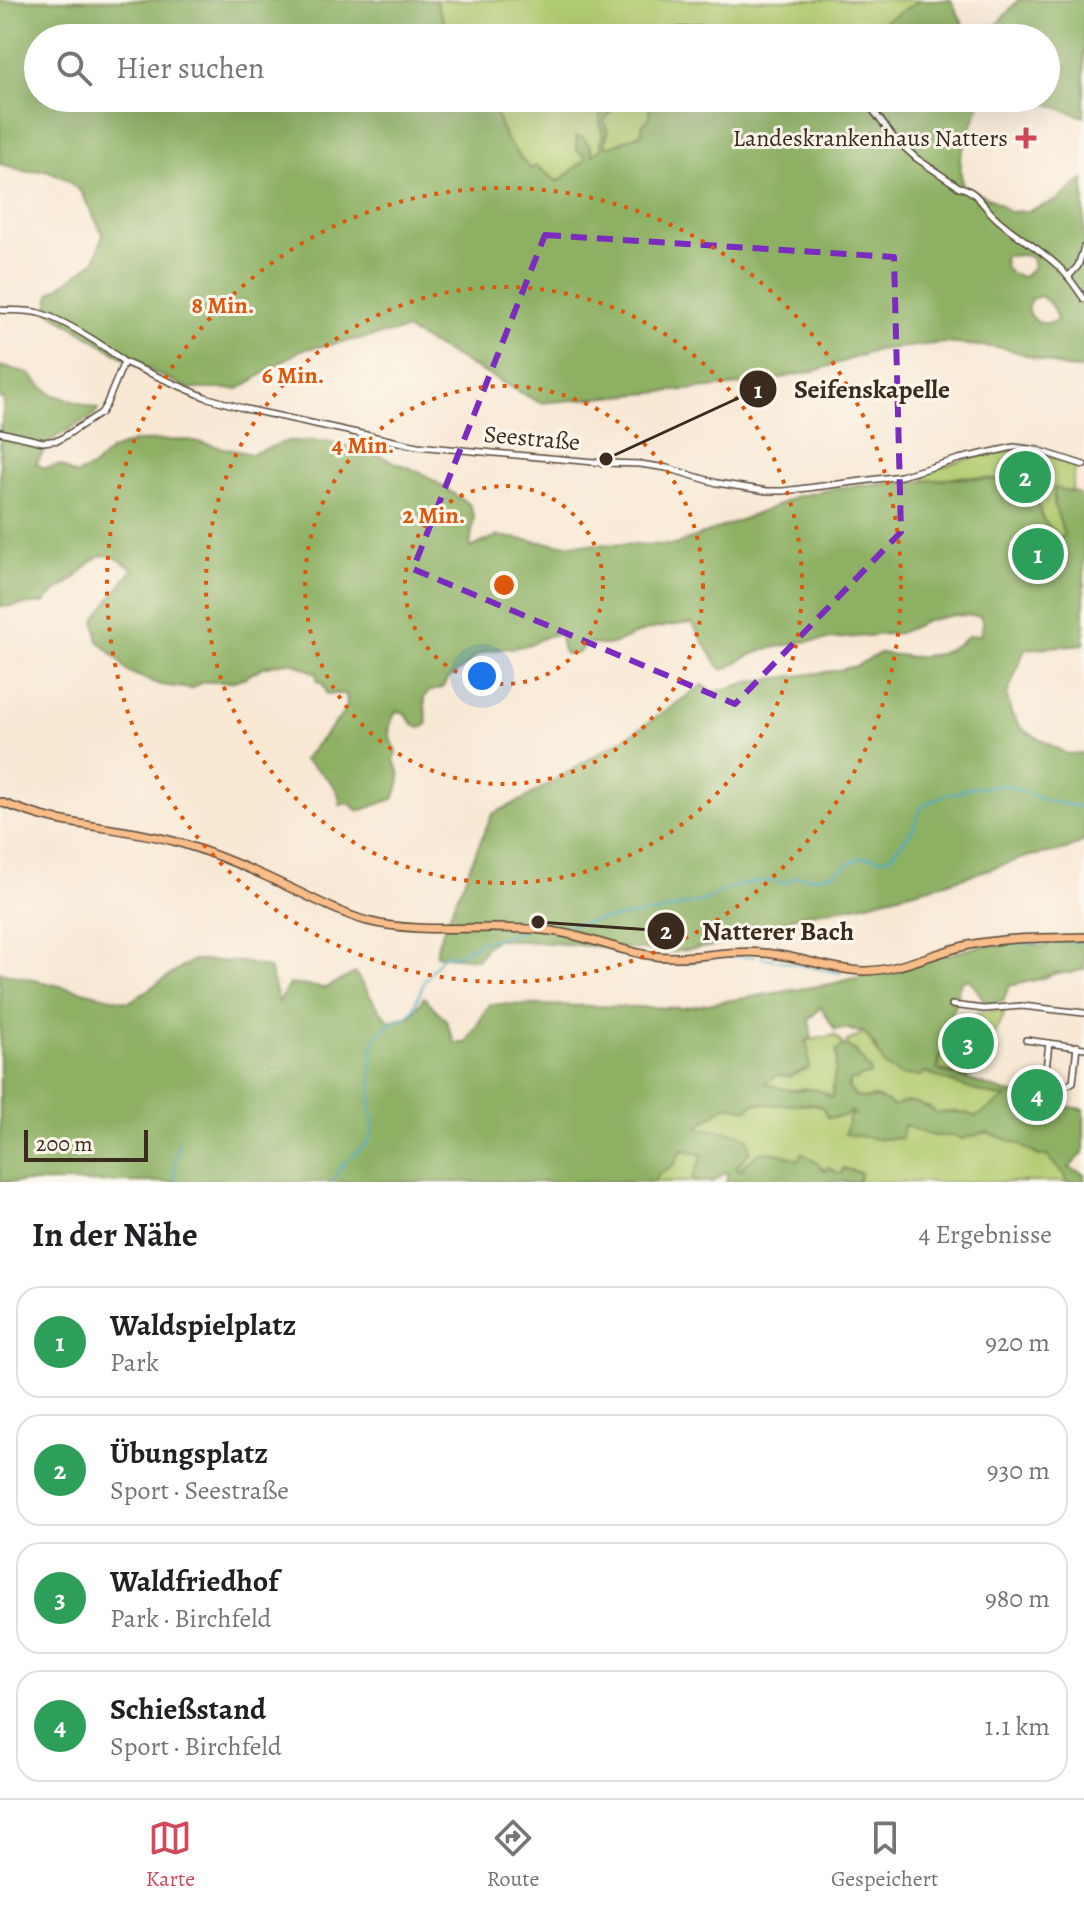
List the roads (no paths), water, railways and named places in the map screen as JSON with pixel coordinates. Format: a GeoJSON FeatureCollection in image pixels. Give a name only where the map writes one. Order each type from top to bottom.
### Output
{"type":"FeatureCollection","features":[{"type":"Feature","properties":{"kind":"main road"},"geometry":{"type":"LineString","coordinates":[[0,802],[57,820],[136,832],[187,845],[254,870],[343,913],[387,925],[539,929],[567,933],[660,957],[763,953],[866,971],[895,967],[982,942],[1084,937]]}},
{"type":"Feature","properties":{"kind":"street"},"geometry":{"type":"LineString","coordinates":[[874,112],[893,137],[916,158],[965,188],[999,221],[1053,261],[1084,299]]}},
{"type":"Feature","properties":{"kind":"street"},"geometry":{"type":"LineString","coordinates":[[1068,277],[1078,266],[1084,247]]}},
{"type":"Feature","properties":{"kind":"street","name":"Seestraße"},"geometry":{"type":"LineString","coordinates":[[0,310],[46,315],[124,362],[205,397],[417,446],[654,466],[717,483],[767,491],[901,476],[1014,447],[1042,451],[1084,465]]}},
{"type":"Feature","properties":{"kind":"street"},"geometry":{"type":"LineString","coordinates":[[0,432],[43,442],[59,440],[101,413],[124,362]]}},
{"type":"Feature","properties":{"kind":"street"},"geometry":{"type":"LineString","coordinates":[[952,1005],[984,1009],[1022,1006],[1084,1013]]}},
{"type":"Feature","properties":{"kind":"street"},"geometry":{"type":"LineString","coordinates":[[1026,1040],[1082,1046],[1070,1084],[1045,1078],[1049,1043]]}},
{"type":"Feature","properties":{"kind":"waterway"},"geometry":{"type":"LineString","coordinates":[[558,927],[659,912],[709,899],[739,886],[766,881],[786,883],[794,877],[817,877],[834,873],[859,858],[891,856],[913,829],[922,806],[963,789],[1006,785],[1044,800],[1084,808]]}},
{"type":"Feature","properties":{"kind":"waterway"},"geometry":{"type":"LineString","coordinates":[[521,924],[549,924]]}},
{"type":"Feature","properties":{"kind":"waterway"},"geometry":{"type":"LineString","coordinates":[[352,1157],[368,1141],[372,1130],[372,1047],[376,1038],[386,1026],[412,1012],[425,980],[443,955],[456,955],[481,942],[521,932]]}},
{"type":"Feature","properties":{"kind":"waterway"},"geometry":{"type":"LineString","coordinates":[[994,944],[1084,941]]}},
{"type":"Feature","properties":{"kind":"waterway"},"geometry":{"type":"LineString","coordinates":[[664,961],[689,963],[713,957],[754,957]]}},
{"type":"Feature","properties":{"kind":"waterway"},"geometry":{"type":"LineString","coordinates":[[761,957],[841,973]]}},
{"type":"Feature","properties":{"kind":"waterway"},"geometry":{"type":"LineString","coordinates":[[175,1181],[174,1165],[179,1142]]}},
{"type":"Feature","properties":{"kind":"waterway"},"geometry":{"type":"LineString","coordinates":[[333,1182],[346,1161]]}},
{"type":"Feature","properties":{"kind":"place","name":"Landeskrankenhaus Natters"},"geometry":{"type":"Point","coordinates":[1026,138]}},
{"type":"Feature","properties":{"kind":"place","name":"Seifenskapelle"},"geometry":{"type":"Point","coordinates":[606,459]}},
{"type":"Feature","properties":{"kind":"place","name":"Übungsplatz"},"geometry":{"type":"Point","coordinates":[1025,477]}},
{"type":"Feature","properties":{"kind":"place","name":"Waldspielplatz"},"geometry":{"type":"Point","coordinates":[1038,554]}},
{"type":"Feature","properties":{"kind":"place","name":"Natterer Bach"},"geometry":{"type":"Point","coordinates":[538,922]}},
{"type":"Feature","properties":{"kind":"place","name":"Waldfriedhof"},"geometry":{"type":"Point","coordinates":[968,1043]}},
{"type":"Feature","properties":{"kind":"place","name":"Schießstand"},"geometry":{"type":"Point","coordinates":[1037,1095]}}]}
